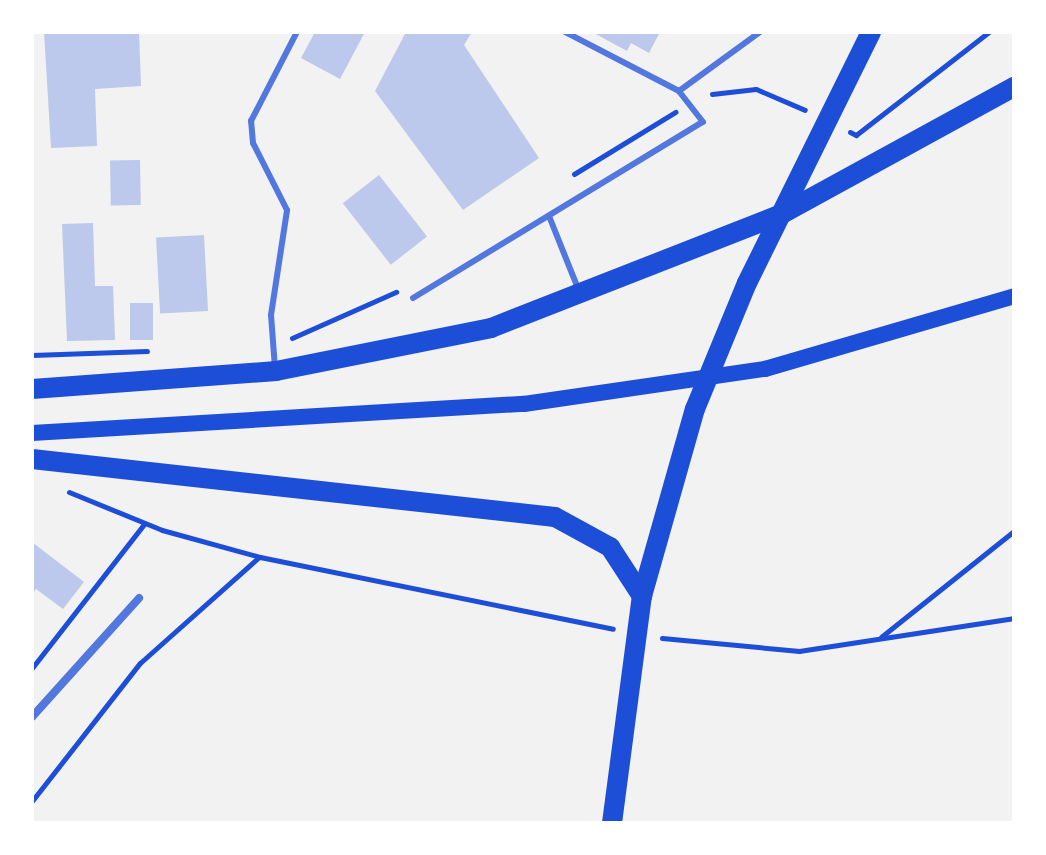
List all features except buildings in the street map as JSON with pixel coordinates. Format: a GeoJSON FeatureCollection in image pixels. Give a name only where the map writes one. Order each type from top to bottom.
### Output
{"type":"FeatureCollection","features":[{"type":"Feature","properties":{"kind":"main road"},"geometry":{"type":"LineString","coordinates":[[611,822],[632,645],[675,470],[747,283],[871,32]]}},
{"type":"Feature","properties":{"kind":"main road"},"geometry":{"type":"LineString","coordinates":[[32,389],[276,371],[397,352],[580,295],[780,215],[1014,87]]}},
{"type":"Feature","properties":{"kind":"main road"},"geometry":{"type":"LineString","coordinates":[[32,433],[524,404],[765,369],[1014,296]]}},
{"type":"Feature","properties":{"kind":"main road"},"geometry":{"type":"LineString","coordinates":[[32,459],[555,517],[610,547],[640,605]]}},
{"type":"Feature","properties":{"kind":"street"},"geometry":{"type":"LineString","coordinates":[[32,717],[139,598]]}},
{"type":"Feature","properties":{"kind":"lane"},"geometry":{"type":"LineString","coordinates":[[276,371],[271,315],[287,210],[253,143],[251,121],[297,32]]}},
{"type":"Feature","properties":{"kind":"lane"},"geometry":{"type":"LineString","coordinates":[[413,298],[703,122],[679,91],[565,32]]}},
{"type":"Feature","properties":{"kind":"lane"},"geometry":{"type":"LineString","coordinates":[[679,91],[760,32]]}},
{"type":"Feature","properties":{"kind":"lane"},"geometry":{"type":"LineString","coordinates":[[549,216],[580,295]]}},
{"type":"Feature","properties":{"kind":"path"},"geometry":{"type":"LineString","coordinates":[[32,801],[140,663],[260,557],[144,523],[55,487]]}},
{"type":"Feature","properties":{"kind":"path"},"geometry":{"type":"LineString","coordinates":[[32,668],[144,523]]}},
{"type":"Feature","properties":{"kind":"path"},"geometry":{"type":"LineString","coordinates":[[881,638],[1014,531]]}}]}
